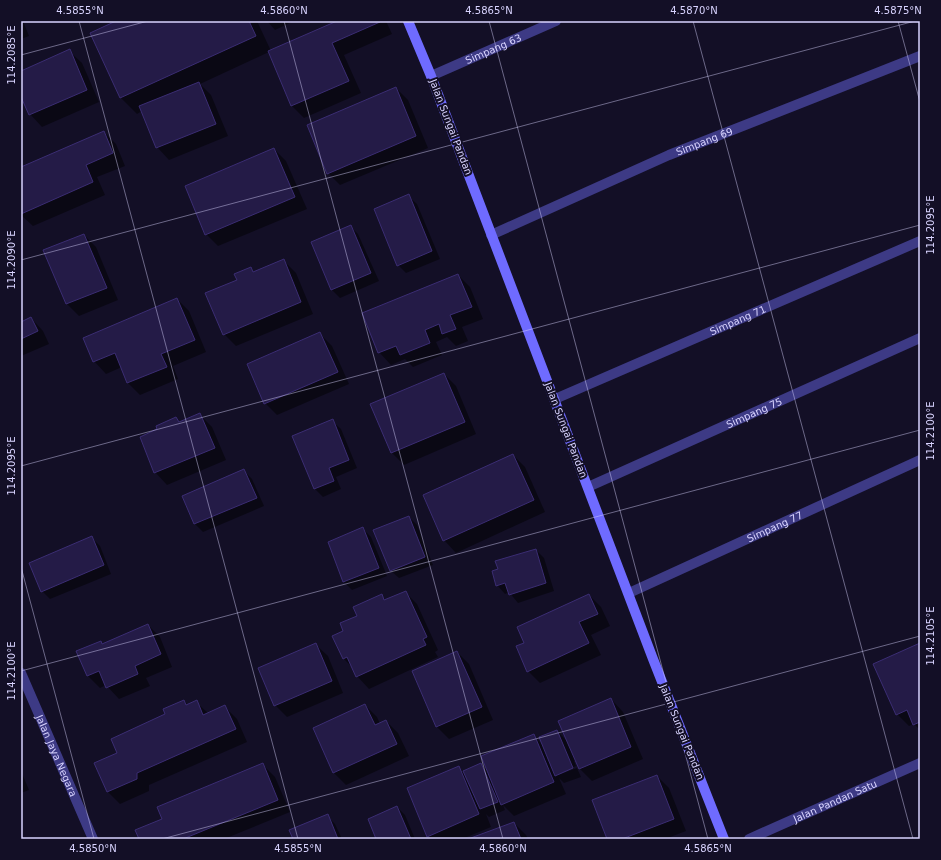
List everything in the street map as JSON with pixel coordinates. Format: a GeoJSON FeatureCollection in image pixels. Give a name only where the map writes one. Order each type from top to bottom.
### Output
{"type":"FeatureCollection","features":[{"type":"Feature","properties":{"kind":"street","name":"Jalan Sungai Pandan"},"geometry":{"type":"LineString","coordinates":[[408,21],[431,76],[724,839]]}},
{"type":"Feature","properties":{"kind":"street","name":"Simpang 63"},"geometry":{"type":"LineString","coordinates":[[431,76],[556,21]]}},
{"type":"Feature","properties":{"kind":"street","name":"Simpang 69"},"geometry":{"type":"LineString","coordinates":[[491,235],[670,154],[920,56]]}},
{"type":"Feature","properties":{"kind":"street","name":"Simpang 71"},"geometry":{"type":"LineString","coordinates":[[554,399],[920,241]]}},
{"type":"Feature","properties":{"kind":"street","name":"Simpang 75"},"geometry":{"type":"LineString","coordinates":[[588,487],[920,338]]}},
{"type":"Feature","properties":{"kind":"street","name":"Simpang 77"},"geometry":{"type":"LineString","coordinates":[[629,593],[920,460]]}},
{"type":"Feature","properties":{"kind":"street","name":"Jalan Jaya Negara"},"geometry":{"type":"LineString","coordinates":[[21,673],[93,839]]}},
{"type":"Feature","properties":{"kind":"street","name":"Jalan Pandan Satu"},"geometry":{"type":"LineString","coordinates":[[749,839],[920,763]]}},
{"type":"Feature","properties":{"kind":"building"},"geometry":{"type":"Polygon","coordinates":[[[116,21],[249,21],[256,36],[120,98],[90,33],[116,21]]]}},
{"type":"Feature","properties":{"kind":"building"},"geometry":{"type":"Polygon","coordinates":[[[337,21],[380,22],[332,43],[349,81],[291,106],[268,51],[337,21]]]}},
{"type":"Feature","properties":{"kind":"building"},"geometry":{"type":"Polygon","coordinates":[[[70,49],[87,90],[29,115],[21,97],[21,71],[70,49]]]}},
{"type":"Feature","properties":{"kind":"building"},"geometry":{"type":"Polygon","coordinates":[[[199,82],[216,124],[156,148],[139,106],[199,82]]]}},
{"type":"Feature","properties":{"kind":"building"},"geometry":{"type":"Polygon","coordinates":[[[396,87],[416,136],[327,174],[307,125],[396,87]]]}},
{"type":"Feature","properties":{"kind":"building"},"geometry":{"type":"Polygon","coordinates":[[[104,131],[113,153],[86,165],[93,182],[21,214],[21,167],[104,131]]]}},
{"type":"Feature","properties":{"kind":"building"},"geometry":{"type":"Polygon","coordinates":[[[274,148],[295,197],[205,235],[185,186],[274,148]]]}},
{"type":"Feature","properties":{"kind":"building"},"geometry":{"type":"Polygon","coordinates":[[[409,194],[432,251],[397,266],[374,209],[409,194]]]}},
{"type":"Feature","properties":{"kind":"building"},"geometry":{"type":"Polygon","coordinates":[[[351,225],[371,273],[331,290],[311,242],[351,225]]]}},
{"type":"Feature","properties":{"kind":"building"},"geometry":{"type":"Polygon","coordinates":[[[84,234],[107,288],[66,304],[43,250],[84,234]]]}},
{"type":"Feature","properties":{"kind":"building"},"geometry":{"type":"Polygon","coordinates":[[[284,259],[301,302],[223,335],[205,293],[237,280],[234,274],[251,267],[253,272],[284,259]]]}},
{"type":"Feature","properties":{"kind":"building"},"geometry":{"type":"Polygon","coordinates":[[[458,274],[472,307],[450,315],[456,329],[442,334],[439,324],[425,330],[430,343],[400,355],[396,346],[378,353],[362,313],[458,274]]]}},
{"type":"Feature","properties":{"kind":"building"},"geometry":{"type":"Polygon","coordinates":[[[177,298],[195,340],[161,354],[167,367],[127,383],[115,353],[93,362],[83,338],[177,298]]]}},
{"type":"Feature","properties":{"kind":"building"},"geometry":{"type":"Polygon","coordinates":[[[31,317],[38,331],[21,339],[21,322],[31,317]]]}},
{"type":"Feature","properties":{"kind":"building"},"geometry":{"type":"Polygon","coordinates":[[[320,332],[338,372],[264,404],[247,364],[320,332]]]}},
{"type":"Feature","properties":{"kind":"building"},"geometry":{"type":"Polygon","coordinates":[[[444,373],[465,422],[391,453],[370,404],[444,373]]]}},
{"type":"Feature","properties":{"kind":"building"},"geometry":{"type":"Polygon","coordinates":[[[200,413],[215,448],[154,473],[140,437],[157,429],[156,426],[176,417],[179,422],[200,413]]]}},
{"type":"Feature","properties":{"kind":"building"},"geometry":{"type":"Polygon","coordinates":[[[333,419],[349,460],[329,468],[334,481],[314,489],[292,436],[333,419]]]}},
{"type":"Feature","properties":{"kind":"building"},"geometry":{"type":"Polygon","coordinates":[[[513,454],[534,500],[443,541],[423,495],[513,454]]]}},
{"type":"Feature","properties":{"kind":"building"},"geometry":{"type":"Polygon","coordinates":[[[244,469],[257,498],[194,524],[182,496],[244,469]]]}},
{"type":"Feature","properties":{"kind":"building"},"geometry":{"type":"Polygon","coordinates":[[[409,516],[425,557],[390,571],[373,530],[409,516]]]}},
{"type":"Feature","properties":{"kind":"building"},"geometry":{"type":"Polygon","coordinates":[[[363,527],[379,568],[343,582],[328,542],[363,527]]]}},
{"type":"Feature","properties":{"kind":"building"},"geometry":{"type":"Polygon","coordinates":[[[92,536],[104,565],[41,592],[29,563],[92,536]]]}},
{"type":"Feature","properties":{"kind":"building"},"geometry":{"type":"Polygon","coordinates":[[[536,549],[546,583],[509,595],[505,583],[496,586],[492,571],[498,569],[495,561],[536,549]]]}},
{"type":"Feature","properties":{"kind":"building"},"geometry":{"type":"Polygon","coordinates":[[[406,591],[427,637],[423,639],[426,645],[356,677],[347,657],[343,659],[332,636],[343,631],[340,623],[357,616],[353,607],[382,594],[384,600],[406,591]]]}},
{"type":"Feature","properties":{"kind":"building"},"geometry":{"type":"Polygon","coordinates":[[[589,594],[598,614],[579,622],[589,643],[527,672],[516,646],[524,643],[517,627],[589,594]]]}},
{"type":"Feature","properties":{"kind":"building"},"geometry":{"type":"Polygon","coordinates":[[[148,624],[161,654],[135,666],[138,674],[106,688],[99,671],[87,676],[76,651],[101,641],[102,644],[148,624]]]}},
{"type":"Feature","properties":{"kind":"building"},"geometry":{"type":"Polygon","coordinates":[[[316,643],[332,681],[274,706],[258,668],[316,643]]]}},
{"type":"Feature","properties":{"kind":"building"},"geometry":{"type":"Polygon","coordinates":[[[920,643],[920,722],[913,725],[907,710],[896,715],[873,664],[920,643]]]}},
{"type":"Feature","properties":{"kind":"building"},"geometry":{"type":"Polygon","coordinates":[[[457,651],[482,707],[436,727],[412,671],[457,651]]]}},
{"type":"Feature","properties":{"kind":"building"},"geometry":{"type":"Polygon","coordinates":[[[611,698],[631,747],[579,769],[558,721],[611,698]]]}},
{"type":"Feature","properties":{"kind":"building"},"geometry":{"type":"Polygon","coordinates":[[[184,700],[186,705],[197,700],[203,715],[225,705],[236,729],[137,773],[137,779],[107,792],[94,763],[117,753],[111,739],[165,714],[163,709],[184,700]]]}},
{"type":"Feature","properties":{"kind":"building"},"geometry":{"type":"Polygon","coordinates":[[[365,704],[375,725],[386,720],[397,744],[333,773],[313,728],[365,704]]]}},
{"type":"Feature","properties":{"kind":"building"},"geometry":{"type":"Polygon","coordinates":[[[557,730],[573,768],[555,776],[539,737],[557,730]]]}},
{"type":"Feature","properties":{"kind":"building"},"geometry":{"type":"Polygon","coordinates":[[[534,734],[554,782],[501,805],[481,756],[534,734]]]}},
{"type":"Feature","properties":{"kind":"building"},"geometry":{"type":"Polygon","coordinates":[[[263,763],[278,800],[183,839],[139,839],[135,830],[162,819],[157,807],[263,763]]]}},
{"type":"Feature","properties":{"kind":"building"},"geometry":{"type":"Polygon","coordinates":[[[481,763],[498,802],[480,809],[463,771],[481,763]]]}},
{"type":"Feature","properties":{"kind":"building"},"geometry":{"type":"Polygon","coordinates":[[[459,766],[479,814],[427,837],[407,788],[459,766]]]}},
{"type":"Feature","properties":{"kind":"building"},"geometry":{"type":"Polygon","coordinates":[[[657,775],[674,819],[622,839],[607,839],[592,800],[657,775]]]}},
{"type":"Feature","properties":{"kind":"building"},"geometry":{"type":"Polygon","coordinates":[[[397,806],[411,839],[376,839],[368,819],[397,806]]]}},
{"type":"Feature","properties":{"kind":"building"},"geometry":{"type":"Polygon","coordinates":[[[328,814],[338,839],[293,839],[289,830],[328,814]]]}},
{"type":"Feature","properties":{"kind":"building"},"geometry":{"type":"Polygon","coordinates":[[[514,822],[521,839],[468,839],[514,822]]]}}]}
